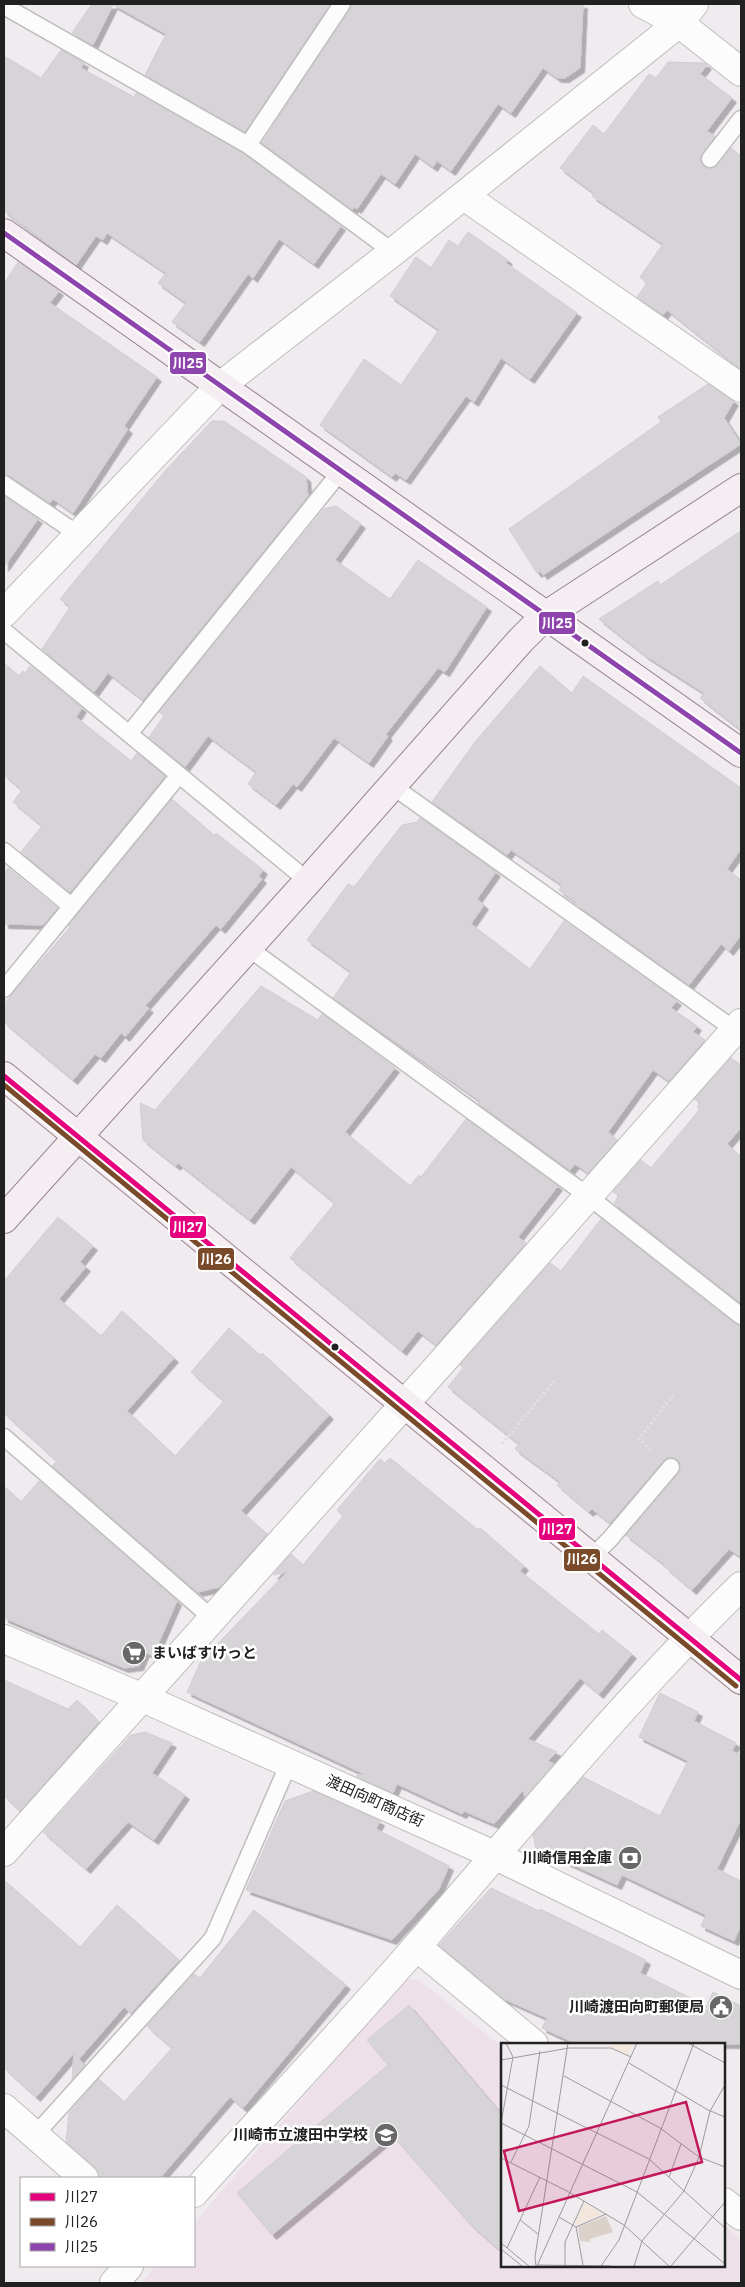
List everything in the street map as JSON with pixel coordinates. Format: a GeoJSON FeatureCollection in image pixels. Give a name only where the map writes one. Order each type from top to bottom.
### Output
{"type":"FeatureCollection","features":[{"type":"Feature","properties":{"kind":"street"},"geometry":{"type":"LineString","coordinates":[[643,4],[686,14],[741,72]]}},
{"type":"Feature","properties":{"kind":"street"},"geometry":{"type":"LineString","coordinates":[[4,613],[79,536],[219,386],[464,196],[686,14]]}},
{"type":"Feature","properties":{"kind":"street"},"geometry":{"type":"LineString","coordinates":[[464,196],[741,388]]}},
{"type":"Feature","properties":{"kind":"street"},"geometry":{"type":"LineString","coordinates":[[4,233],[741,753]]}},
{"type":"Feature","properties":{"kind":"street"},"geometry":{"type":"LineString","coordinates":[[4,1219],[308,881],[521,640],[545,616],[741,488]]}},
{"type":"Feature","properties":{"kind":"street"},"geometry":{"type":"LineString","coordinates":[[4,1852],[405,1404],[738,1027]]}},
{"type":"Feature","properties":{"kind":"street"},"geometry":{"type":"LineString","coordinates":[[4,1076],[741,1680]]}},
{"type":"Feature","properties":{"kind":"street"},"geometry":{"type":"LineString","coordinates":[[195,2192],[416,1947],[494,1855],[690,1637],[741,1586]]}},
{"type":"Feature","properties":{"kind":"street","name":"渡田向町商店街"},"geometry":{"type":"LineString","coordinates":[[4,1639],[289,1762],[494,1855],[741,1975]]}},
{"type":"Feature","properties":{"kind":"street"},"geometry":{"type":"LineString","coordinates":[[416,1947],[533,2043]]}},
{"type":"Feature","properties":{"kind":"street"},"geometry":{"type":"LineString","coordinates":[[4,2108],[83,2177]]}},
{"type":"Feature","properties":{"kind":"street"},"geometry":{"type":"LineString","coordinates":[[725,2203],[741,2216]]}},
{"type":"Feature","properties":{"kind":"street"},"geometry":{"type":"LineString","coordinates":[[114,2283],[128,2267]]}},
{"type":"Feature","properties":{"kind":"lane"},"geometry":{"type":"LineString","coordinates":[[248,145],[342,4]]}},
{"type":"Feature","properties":{"kind":"lane"},"geometry":{"type":"LineString","coordinates":[[4,6],[248,145],[393,252]]}},
{"type":"Feature","properties":{"kind":"lane"},"geometry":{"type":"LineString","coordinates":[[710,159],[741,119]]}},
{"type":"Feature","properties":{"kind":"lane"},"geometry":{"type":"LineString","coordinates":[[129,734],[341,471]]}},
{"type":"Feature","properties":{"kind":"lane"},"geometry":{"type":"LineString","coordinates":[[4,484],[79,536]]}},
{"type":"Feature","properties":{"kind":"lane"},"geometry":{"type":"LineString","coordinates":[[4,631],[308,881]]}},
{"type":"Feature","properties":{"kind":"lane"},"geometry":{"type":"LineString","coordinates":[[4,989],[179,775]]}},
{"type":"Feature","properties":{"kind":"lane"},"geometry":{"type":"LineString","coordinates":[[391,785],[738,1027]]}},
{"type":"Feature","properties":{"kind":"lane"},"geometry":{"type":"LineString","coordinates":[[4,851],[72,906]]}},
{"type":"Feature","properties":{"kind":"lane"},"geometry":{"type":"LineString","coordinates":[[248,947],[588,1196],[741,1316]]}},
{"type":"Feature","properties":{"kind":"lane"},"geometry":{"type":"LineString","coordinates":[[4,1437],[213,1619]]}},
{"type":"Feature","properties":{"kind":"lane"},"geometry":{"type":"LineString","coordinates":[[592,1557],[610,1539],[670,1467]]}},
{"type":"Feature","properties":{"kind":"lane"},"geometry":{"type":"LineString","coordinates":[[36,2135],[213,1938],[289,1762]]}},
{"type":"Feature","properties":{"kind":"path"},"geometry":{"type":"LineString","coordinates":[[498,1449],[554,1380]]}},
{"type":"Feature","properties":{"kind":"path"},"geometry":{"type":"LineString","coordinates":[[670,1467],[639,1439],[673,1395]]}},
{"type":"Feature","properties":{"kind":"shaded area","name":"川崎市立渡田中学校"},"geometry":{"type":"Polygon","coordinates":[[[406,1979],[419,1980],[501,2046],[501,2267],[725,2267],[725,2226],[741,2240],[741,2283],[141,2283],[155,2267],[195,2267],[195,2222],[406,1979]]]}},
{"type":"Feature","properties":{"kind":"building"},"geometry":{"type":"Polygon","coordinates":[[[92,4],[113,5],[93,45],[72,33],[92,4]]]}},
{"type":"Feature","properties":{"kind":"building"},"geometry":{"type":"Polygon","coordinates":[[[112,4],[330,4],[245,132],[145,75],[166,34],[112,4]]]}},
{"type":"Feature","properties":{"kind":"building"},"geometry":{"type":"Polygon","coordinates":[[[352,4],[583,4],[580,68],[565,78],[557,78],[543,68],[511,113],[498,104],[451,171],[437,161],[433,167],[415,154],[395,184],[381,174],[357,209],[354,207],[352,210],[262,143],[352,4]]]}},
{"type":"Feature","properties":{"kind":"building"},"geometry":{"type":"Polygon","coordinates":[[[61,50],[84,63],[81,68],[134,97],[136,93],[243,153],[341,226],[314,264],[279,239],[253,278],[248,274],[200,342],[172,322],[186,303],[158,283],[166,273],[107,233],[103,240],[96,236],[76,265],[4,211],[4,56],[41,78],[61,50]]]}},
{"type":"Feature","properties":{"kind":"building"},"geometry":{"type":"Polygon","coordinates":[[[668,62],[705,63],[707,65],[700,74],[732,98],[707,131],[715,136],[700,158],[704,167],[709,169],[718,165],[731,148],[741,156],[741,369],[667,310],[663,315],[637,297],[647,283],[640,277],[663,244],[592,196],[594,193],[560,168],[593,125],[604,134],[649,74],[656,78],[668,62]]]}},
{"type":"Feature","properties":{"kind":"building"},"geometry":{"type":"Polygon","coordinates":[[[468,232],[508,260],[506,263],[577,313],[530,379],[501,358],[474,402],[466,396],[406,480],[395,473],[392,477],[320,425],[364,359],[401,385],[439,330],[390,296],[416,257],[431,268],[449,240],[458,246],[468,232]]]}},
{"type":"Feature","properties":{"kind":"building"},"geometry":{"type":"Polygon","coordinates":[[[18,262],[59,291],[50,303],[157,377],[124,426],[128,429],[73,513],[53,499],[50,503],[10,476],[4,474],[4,284],[18,262]]]}},
{"type":"Feature","properties":{"kind":"building"},"geometry":{"type":"Polygon","coordinates":[[[708,384],[734,401],[724,418],[741,444],[543,575],[540,571],[537,573],[509,529],[661,422],[658,417],[708,384]]]}},
{"type":"Feature","properties":{"kind":"building"},"geometry":{"type":"Polygon","coordinates":[[[212,421],[224,421],[306,477],[308,496],[143,700],[108,673],[94,692],[42,649],[70,607],[60,599],[165,471],[212,421]]]}},
{"type":"Feature","properties":{"kind":"building"},"geometry":{"type":"Polygon","coordinates":[[[4,496],[38,519],[4,567],[4,496]]]}},
{"type":"Feature","properties":{"kind":"building"},"geometry":{"type":"Polygon","coordinates":[[[336,506],[361,524],[335,560],[390,599],[418,560],[487,607],[445,672],[438,668],[386,734],[388,736],[369,763],[334,738],[297,787],[293,784],[276,805],[248,784],[256,772],[208,736],[185,767],[149,737],[164,716],[159,712],[324,509],[336,506]]]}},
{"type":"Feature","properties":{"kind":"building"},"geometry":{"type":"Polygon","coordinates":[[[741,531],[741,730],[700,698],[704,693],[646,656],[599,619],[658,581],[660,585],[741,531]]]}},
{"type":"Feature","properties":{"kind":"building"},"geometry":{"type":"Polygon","coordinates":[[[4,663],[19,676],[23,671],[25,673],[30,666],[82,708],[76,717],[131,761],[137,753],[165,776],[70,892],[21,852],[42,826],[13,802],[22,790],[4,775],[4,663]]]}},
{"type":"Feature","properties":{"kind":"building"},"geometry":{"type":"Polygon","coordinates":[[[540,666],[572,693],[583,676],[741,788],[741,849],[727,869],[741,880],[741,935],[729,951],[721,944],[689,985],[576,904],[559,890],[562,885],[511,850],[507,855],[432,802],[475,742],[540,666]]]}},
{"type":"Feature","properties":{"kind":"building"},"geometry":{"type":"Polygon","coordinates":[[[172,799],[215,836],[216,833],[263,870],[259,876],[262,879],[221,929],[216,925],[145,1006],[149,1008],[125,1037],[121,1033],[101,1058],[95,1054],[73,1080],[4,1022],[4,1004],[71,926],[68,926],[172,799]]]}},
{"type":"Feature","properties":{"kind":"building"},"geometry":{"type":"Polygon","coordinates":[[[420,818],[496,872],[477,899],[484,905],[471,924],[530,969],[564,921],[677,1001],[671,1008],[697,1026],[693,1032],[705,1040],[669,1081],[653,1070],[608,1132],[617,1140],[588,1173],[575,1164],[570,1170],[478,1103],[480,1101],[333,998],[351,972],[307,940],[348,884],[354,887],[402,825],[417,822],[420,818]]]}},
{"type":"Feature","properties":{"kind":"building"},"geometry":{"type":"Polygon","coordinates":[[[8,868],[57,908],[43,925],[4,924],[4,873],[8,868]]]}},
{"type":"Feature","properties":{"kind":"building"},"geometry":{"type":"Polygon","coordinates":[[[261,986],[318,1020],[322,1014],[395,1068],[345,1132],[410,1186],[419,1175],[421,1177],[466,1119],[558,1186],[518,1237],[526,1243],[436,1345],[418,1331],[402,1351],[290,1258],[335,1203],[291,1167],[250,1220],[178,1163],[176,1166],[143,1140],[140,1103],[155,1110],[261,986]]]}},
{"type":"Feature","properties":{"kind":"building"},"geometry":{"type":"Polygon","coordinates":[[[731,1058],[741,1065],[741,1128],[727,1144],[741,1157],[741,1303],[614,1203],[619,1196],[613,1192],[641,1160],[651,1168],[700,1109],[697,1107],[700,1103],[694,1099],[731,1058]]]}},
{"type":"Feature","properties":{"kind":"building"},"geometry":{"type":"Polygon","coordinates":[[[58,1217],[93,1246],[80,1262],[86,1267],[59,1299],[101,1336],[122,1311],[174,1358],[127,1411],[175,1456],[224,1401],[191,1372],[229,1328],[260,1355],[262,1353],[329,1415],[241,1511],[267,1534],[220,1587],[198,1592],[52,1466],[57,1461],[4,1413],[4,1281],[58,1217]]]}},
{"type":"Feature","properties":{"kind":"building"},"geometry":{"type":"Polygon","coordinates":[[[601,1219],[735,1324],[741,1326],[741,1557],[729,1549],[692,1590],[666,1566],[626,1535],[679,1473],[681,1464],[677,1459],[668,1457],[663,1461],[610,1523],[592,1509],[589,1512],[557,1485],[560,1482],[515,1449],[519,1444],[448,1387],[463,1368],[460,1365],[550,1263],[561,1271],[601,1219]]]}},
{"type":"Feature","properties":{"kind":"building"},"geometry":{"type":"Polygon","coordinates":[[[390,1458],[478,1530],[480,1528],[524,1566],[520,1571],[599,1634],[602,1630],[632,1654],[599,1694],[580,1678],[528,1739],[557,1752],[548,1761],[554,1764],[525,1797],[523,1790],[494,1824],[464,1811],[462,1814],[397,1784],[393,1793],[356,1776],[364,1774],[187,1692],[201,1661],[287,1572],[273,1575],[291,1554],[303,1565],[343,1516],[337,1510],[380,1459],[385,1463],[390,1458]]]}},
{"type":"Feature","properties":{"kind":"building"},"geometry":{"type":"Polygon","coordinates":[[[39,1481],[177,1601],[153,1656],[145,1652],[139,1666],[124,1668],[4,1618],[4,1486],[21,1502],[39,1481]]]}},
{"type":"Feature","properties":{"kind":"building"},"geometry":{"type":"Polygon","coordinates":[[[4,1680],[68,1709],[77,1700],[99,1722],[20,1811],[4,1796],[4,1680]]]}},
{"type":"Feature","properties":{"kind":"building"},"geometry":{"type":"Polygon","coordinates":[[[660,1693],[698,1712],[694,1721],[736,1743],[732,1751],[741,1755],[741,1819],[717,1869],[741,1881],[741,1925],[734,1941],[701,1926],[706,1915],[622,1875],[617,1885],[536,1848],[533,1835],[583,1777],[660,1816],[688,1761],[639,1737],[660,1693]]]}},
{"type":"Feature","properties":{"kind":"building"},"geometry":{"type":"Polygon","coordinates":[[[145,1732],[172,1743],[152,1773],[185,1795],[154,1840],[128,1822],[86,1869],[43,1832],[131,1735],[145,1732]]]}},
{"type":"Feature","properties":{"kind":"building"},"geometry":{"type":"Polygon","coordinates":[[[313,1791],[380,1821],[376,1829],[449,1866],[439,1889],[392,1940],[246,1890],[285,1801],[313,1791]]]}},
{"type":"Feature","properties":{"kind":"building"},"geometry":{"type":"Polygon","coordinates":[[[4,1880],[80,1947],[117,1905],[179,1960],[131,2013],[124,2007],[79,2059],[85,2065],[72,2080],[74,2053],[36,2097],[4,2068],[4,1880]]]}},
{"type":"Feature","properties":{"kind":"building"},"geometry":{"type":"Polygon","coordinates":[[[491,1888],[539,1911],[540,1909],[646,1960],[640,1973],[707,2006],[713,1992],[741,2006],[741,2044],[575,2043],[542,2028],[547,2018],[502,1998],[439,1945],[491,1888]]]}},
{"type":"Feature","properties":{"kind":"building"},"geometry":{"type":"Polygon","coordinates":[[[254,1910],[346,1985],[243,2108],[230,2097],[161,2177],[99,2177],[94,2166],[66,2142],[69,2113],[99,2079],[124,2102],[172,2048],[147,2026],[194,1974],[200,1978],[254,1910]]]}},
{"type":"Feature","properties":{"kind":"building"},"geometry":{"type":"Polygon","coordinates":[[[409,2005],[501,2114],[501,2251],[470,2224],[392,2135],[272,2235],[237,2193],[388,2065],[367,2040],[409,2005]]]}},
{"type":"Feature","properties":{"kind":"transit line","name":"川25"},"geometry":{"type":"LineString","coordinates":[[4,233],[741,753]]}},
{"type":"Feature","properties":{"kind":"transit line","name":"川27"},"geometry":{"type":"LineString","coordinates":[[4,1076],[741,1680]]}},
{"type":"Feature","properties":{"kind":"transit line","name":"川26"},"geometry":{"type":"LineString","coordinates":[[4,1085],[736,1686]]}},
{"type":"Feature","properties":{"kind":"place","name":"まいばすけっと"},"geometry":{"type":"Point","coordinates":[134,1653]}},
{"type":"Feature","properties":{"kind":"place","name":"川崎信用金庫"},"geometry":{"type":"Point","coordinates":[630,1858]}},
{"type":"Feature","properties":{"kind":"place","name":"川崎渡田向町郵便局"},"geometry":{"type":"Point","coordinates":[721,2007]}},
{"type":"Feature","properties":{"kind":"place","name":"川崎市立渡田中学校"},"geometry":{"type":"Point","coordinates":[386,2135]}}]}
